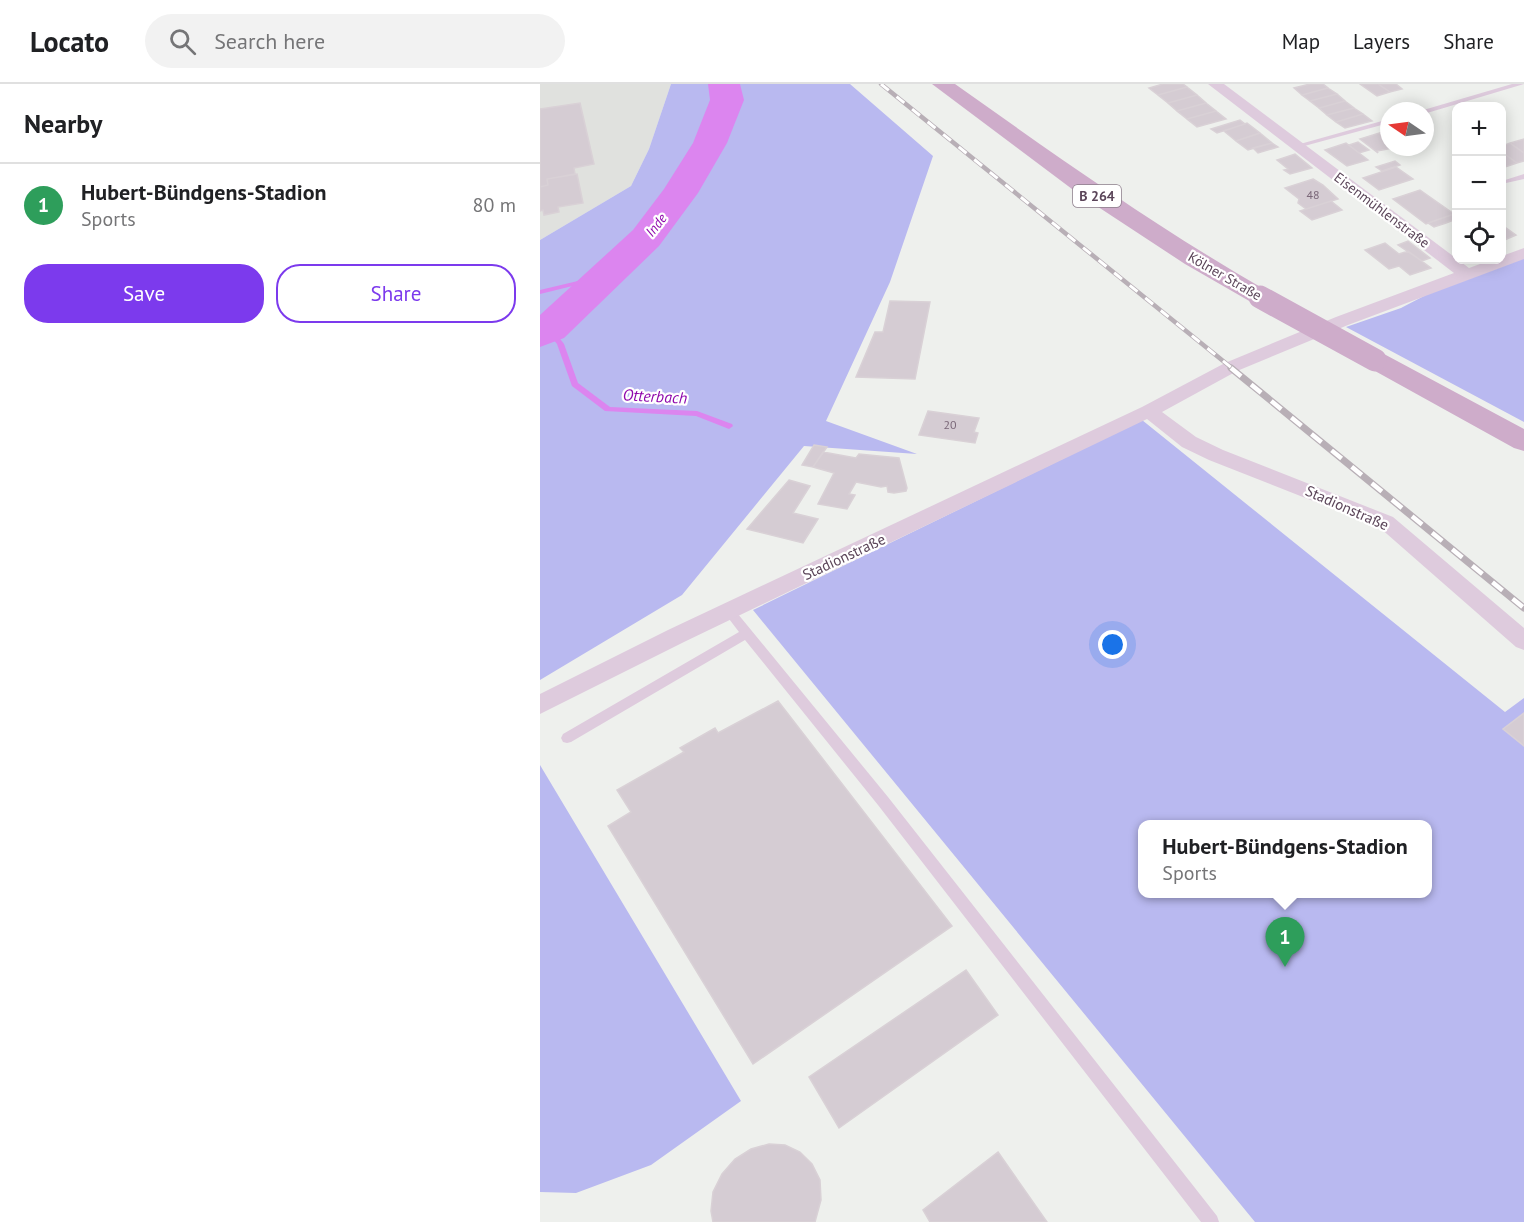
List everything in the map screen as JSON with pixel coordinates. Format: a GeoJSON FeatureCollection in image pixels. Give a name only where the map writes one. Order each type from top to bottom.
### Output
{"type":"FeatureCollection","features":[{"type":"Feature","properties":{"kind":"main road","name":"Kölner Straße"},"geometry":{"type":"LineString","coordinates":[[942,84],[1089,190],[1194,259],[1524,441]]}},
{"type":"Feature","properties":{"kind":"street","name":"Eisenmühlenstraße"},"geometry":{"type":"LineString","coordinates":[[1215,84],[1466,274]]}},
{"type":"Feature","properties":{"kind":"street","name":"Stadionstraße"},"geometry":{"type":"LineString","coordinates":[[540,705],[729,611],[1149,411],[1231,367],[1342,321],[1524,253]]}},
{"type":"Feature","properties":{"kind":"street","name":"Stadionstraße"},"geometry":{"type":"LineString","coordinates":[[1149,411],[1189,442],[1216,455],[1386,522],[1524,640]]}},
{"type":"Feature","properties":{"kind":"lane"},"geometry":{"type":"LineString","coordinates":[[1434,108],[1520,84]]}},
{"type":"Feature","properties":{"kind":"lane"},"geometry":{"type":"LineString","coordinates":[[1297,146],[1380,123]]}},
{"type":"Feature","properties":{"kind":"lane"},"geometry":{"type":"LineString","coordinates":[[1506,181],[1524,176]]}},
{"type":"Feature","properties":{"kind":"lane"},"geometry":{"type":"LineString","coordinates":[[729,611],[890,811],[1211,1222]]}},
{"type":"Feature","properties":{"kind":"lane"},"geometry":{"type":"LineString","coordinates":[[567,738],[747,633]]}},
{"type":"Feature","properties":{"kind":"shaded area"},"geometry":{"type":"Polygon","coordinates":[[[540,84],[671,84],[649,149],[631,186],[540,240],[540,84]]]}},
{"type":"Feature","properties":{"kind":"shaded area"},"geometry":{"type":"Polygon","coordinates":[[[671,84],[850,84],[933,156],[890,282],[826,421],[917,454],[804,446],[682,595],[540,680],[540,240],[631,186],[649,149],[671,84]]]}},
{"type":"Feature","properties":{"kind":"shaded area"},"geometry":{"type":"Polygon","coordinates":[[[1524,254],[1524,422],[1346,327],[1401,308],[1466,274],[1495,264],[1506,264],[1506,260],[1524,254]]]}},
{"type":"Feature","properties":{"kind":"shaded area"},"geometry":{"type":"Polygon","coordinates":[[[1142,420],[1505,712],[1524,698],[1524,1222],[1255,1222],[753,610],[1142,420]]]}},
{"type":"Feature","properties":{"kind":"shaded area"},"geometry":{"type":"Polygon","coordinates":[[[540,765],[741,1101],[651,1165],[576,1193],[540,1192],[540,765]]]}},
{"type":"Feature","properties":{"kind":"building"},"geometry":{"type":"Polygon","coordinates":[[[1163,84],[1183,84],[1187,87],[1158,95],[1149,88],[1163,84]]]}},
{"type":"Feature","properties":{"kind":"building"},"geometry":{"type":"Polygon","coordinates":[[[1323,84],[1328,88],[1302,95],[1294,88],[1323,84]]]}},
{"type":"Feature","properties":{"kind":"building"},"geometry":{"type":"Polygon","coordinates":[[[1360,84],[1378,84],[1390,92],[1377,96],[1360,84]]]}},
{"type":"Feature","properties":{"kind":"building"},"geometry":{"type":"Polygon","coordinates":[[[1378,84],[1396,84],[1402,89],[1390,92],[1378,84]]]}},
{"type":"Feature","properties":{"kind":"building"},"geometry":{"type":"Polygon","coordinates":[[[1187,87],[1197,95],[1168,103],[1158,95],[1187,87]]]}},
{"type":"Feature","properties":{"kind":"building"},"geometry":{"type":"Polygon","coordinates":[[[1328,88],[1337,94],[1310,101],[1302,95],[1328,88]]]}},
{"type":"Feature","properties":{"kind":"building"},"geometry":{"type":"Polygon","coordinates":[[[1337,94],[1345,101],[1319,108],[1310,101],[1337,94]]]}},
{"type":"Feature","properties":{"kind":"building"},"geometry":{"type":"Polygon","coordinates":[[[1197,95],[1206,103],[1177,111],[1168,103],[1197,95]]]}},
{"type":"Feature","properties":{"kind":"building"},"geometry":{"type":"Polygon","coordinates":[[[1345,101],[1354,108],[1327,115],[1319,108],[1345,101]]]}},
{"type":"Feature","properties":{"kind":"building"},"geometry":{"type":"Polygon","coordinates":[[[580,103],[594,164],[574,168],[575,174],[547,179],[548,185],[540,187],[540,109],[580,103]]]}},
{"type":"Feature","properties":{"kind":"building"},"geometry":{"type":"Polygon","coordinates":[[[1206,103],[1216,111],[1187,119],[1177,111],[1206,103]]]}},
{"type":"Feature","properties":{"kind":"building"},"geometry":{"type":"Polygon","coordinates":[[[1354,108],[1363,114],[1336,122],[1327,115],[1354,108]]]}},
{"type":"Feature","properties":{"kind":"building"},"geometry":{"type":"Polygon","coordinates":[[[1216,111],[1226,119],[1197,127],[1187,119],[1216,111]]]}},
{"type":"Feature","properties":{"kind":"building"},"geometry":{"type":"Polygon","coordinates":[[[1363,114],[1372,121],[1345,128],[1336,122],[1363,114]]]}},
{"type":"Feature","properties":{"kind":"building"},"geometry":{"type":"Polygon","coordinates":[[[1240,120],[1245,124],[1217,133],[1211,129],[1240,120]]]}},
{"type":"Feature","properties":{"kind":"building"},"geometry":{"type":"Polygon","coordinates":[[[1247,123],[1260,133],[1236,141],[1224,131],[1247,123]]]}},
{"type":"Feature","properties":{"kind":"building"},"geometry":{"type":"Polygon","coordinates":[[[1260,133],[1272,143],[1248,150],[1236,141],[1260,133]]]}},
{"type":"Feature","properties":{"kind":"building"},"geometry":{"type":"Polygon","coordinates":[[[1380,133],[1380,150],[1377,151],[1378,153],[1360,139],[1380,133]]]}},
{"type":"Feature","properties":{"kind":"building"},"geometry":{"type":"Polygon","coordinates":[[[1524,139],[1524,153],[1510,143],[1524,139]]]}},
{"type":"Feature","properties":{"kind":"building"},"geometry":{"type":"Polygon","coordinates":[[[1358,142],[1369,150],[1359,153],[1349,145],[1358,142]]]}},
{"type":"Feature","properties":{"kind":"building"},"geometry":{"type":"Polygon","coordinates":[[[1272,143],[1278,147],[1258,153],[1253,148],[1272,143]]]}},
{"type":"Feature","properties":{"kind":"building"},"geometry":{"type":"Polygon","coordinates":[[[1346,143],[1368,160],[1347,166],[1325,150],[1346,143]]]}},
{"type":"Feature","properties":{"kind":"building"},"geometry":{"type":"Polygon","coordinates":[[[1510,143],[1524,153],[1524,161],[1517,163],[1506,155],[1506,144],[1510,143]]]}},
{"type":"Feature","properties":{"kind":"building"},"geometry":{"type":"Polygon","coordinates":[[[1295,154],[1312,168],[1290,174],[1284,170],[1288,169],[1277,160],[1295,154]]]}},
{"type":"Feature","properties":{"kind":"building"},"geometry":{"type":"Polygon","coordinates":[[[1506,155],[1517,163],[1506,167],[1506,155]]]}},
{"type":"Feature","properties":{"kind":"building"},"geometry":{"type":"Polygon","coordinates":[[[1395,161],[1400,165],[1382,171],[1376,167],[1395,161]]]}},
{"type":"Feature","properties":{"kind":"building"},"geometry":{"type":"Polygon","coordinates":[[[1396,167],[1413,179],[1379,190],[1363,178],[1396,167]]]}},
{"type":"Feature","properties":{"kind":"building"},"geometry":{"type":"Polygon","coordinates":[[[577,174],[583,203],[558,207],[559,212],[544,215],[543,210],[540,211],[540,187],[548,185],[547,179],[577,174]]]}},
{"type":"Feature","properties":{"kind":"building"},"geometry":{"type":"Polygon","coordinates":[[[1313,179],[1338,199],[1306,209],[1298,203],[1299,199],[1285,188],[1313,179]]]}},
{"type":"Feature","properties":{"kind":"building"},"geometry":{"type":"Polygon","coordinates":[[[1420,190],[1452,215],[1426,224],[1393,199],[1420,190]]]}},
{"type":"Feature","properties":{"kind":"building"},"geometry":{"type":"Polygon","coordinates":[[[1331,201],[1342,210],[1312,220],[1300,211],[1331,201]]]}},
{"type":"Feature","properties":{"kind":"building"},"geometry":{"type":"Polygon","coordinates":[[[1452,215],[1452,221],[1446,223],[1434,227],[1428,223],[1452,215]]]}},
{"type":"Feature","properties":{"kind":"building"},"geometry":{"type":"Polygon","coordinates":[[[1506,228],[1516,235],[1506,239],[1506,228]]]}},
{"type":"Feature","properties":{"kind":"building"},"geometry":{"type":"Polygon","coordinates":[[[1408,241],[1430,258],[1422,261],[1398,245],[1408,241]]]}},
{"type":"Feature","properties":{"kind":"building"},"geometry":{"type":"Polygon","coordinates":[[[1385,243],[1399,254],[1408,251],[1431,268],[1410,275],[1399,266],[1389,269],[1365,250],[1385,243]]]}},
{"type":"Feature","properties":{"kind":"building"},"geometry":{"type":"Polygon","coordinates":[[[890,301],[930,302],[915,379],[856,377],[875,332],[883,332],[890,301]]]}},
{"type":"Feature","properties":{"kind":"building"},"geometry":{"type":"Polygon","coordinates":[[[928,411],[979,418],[974,432],[978,433],[975,443],[919,435],[928,411]]]}},
{"type":"Feature","properties":{"kind":"building"},"geometry":{"type":"Polygon","coordinates":[[[814,445],[827,447],[813,467],[802,465],[814,445]]]}},
{"type":"Feature","properties":{"kind":"building"},"geometry":{"type":"Polygon","coordinates":[[[823,452],[856,458],[859,454],[899,458],[906,491],[888,492],[887,486],[856,482],[849,494],[855,495],[847,509],[818,504],[834,473],[813,467],[823,452]]]}},
{"type":"Feature","properties":{"kind":"building"},"geometry":{"type":"Polygon","coordinates":[[[789,480],[810,486],[793,513],[818,519],[803,543],[747,529],[789,480]]]}},
{"type":"Feature","properties":{"kind":"building"},"geometry":{"type":"Polygon","coordinates":[[[778,701],[952,926],[753,1064],[608,826],[631,812],[617,790],[684,752],[680,748],[715,728],[718,733],[778,701]]]}},
{"type":"Feature","properties":{"kind":"building"},"geometry":{"type":"Polygon","coordinates":[[[1524,713],[1524,746],[1503,729],[1524,713]]]}},
{"type":"Feature","properties":{"kind":"building"},"geometry":{"type":"Polygon","coordinates":[[[966,970],[998,1015],[839,1128],[809,1077],[966,970]]]}},
{"type":"Feature","properties":{"kind":"building"},"geometry":{"type":"Polygon","coordinates":[[[769,1144],[785,1145],[800,1152],[812,1164],[820,1180],[821,1200],[815,1222],[713,1222],[711,1211],[713,1192],[722,1174],[735,1159],[751,1149],[769,1144]]]}},
{"type":"Feature","properties":{"kind":"building"},"geometry":{"type":"Polygon","coordinates":[[[998,1152],[1047,1222],[930,1222],[923,1210],[998,1152]]]}},
{"type":"Feature","properties":{"kind":"waterway","name":"Inde"},"geometry":{"type":"LineString","coordinates":[[540,334],[549,329],[646,238],[680,193],[710,143],[727,100],[724,84]]}},
{"type":"Feature","properties":{"kind":"waterway"},"geometry":{"type":"LineString","coordinates":[[540,292],[603,277]]}},
{"type":"Feature","properties":{"kind":"waterway","name":"Otterbach"},"geometry":{"type":"LineString","coordinates":[[549,329],[560,344],[575,384],[608,409],[697,414],[729,426]]}},
{"type":"Feature","properties":{"kind":"railway"},"geometry":{"type":"LineString","coordinates":[[881,84],[1233,369]]}},
{"type":"Feature","properties":{"kind":"railway"},"geometry":{"type":"LineString","coordinates":[[1231,368],[1524,608]]}},
{"type":"Feature","properties":{"kind":"place","name":"Hubert-Bündgens-Stadion"},"geometry":{"type":"Point","coordinates":[1285,967]}}]}
